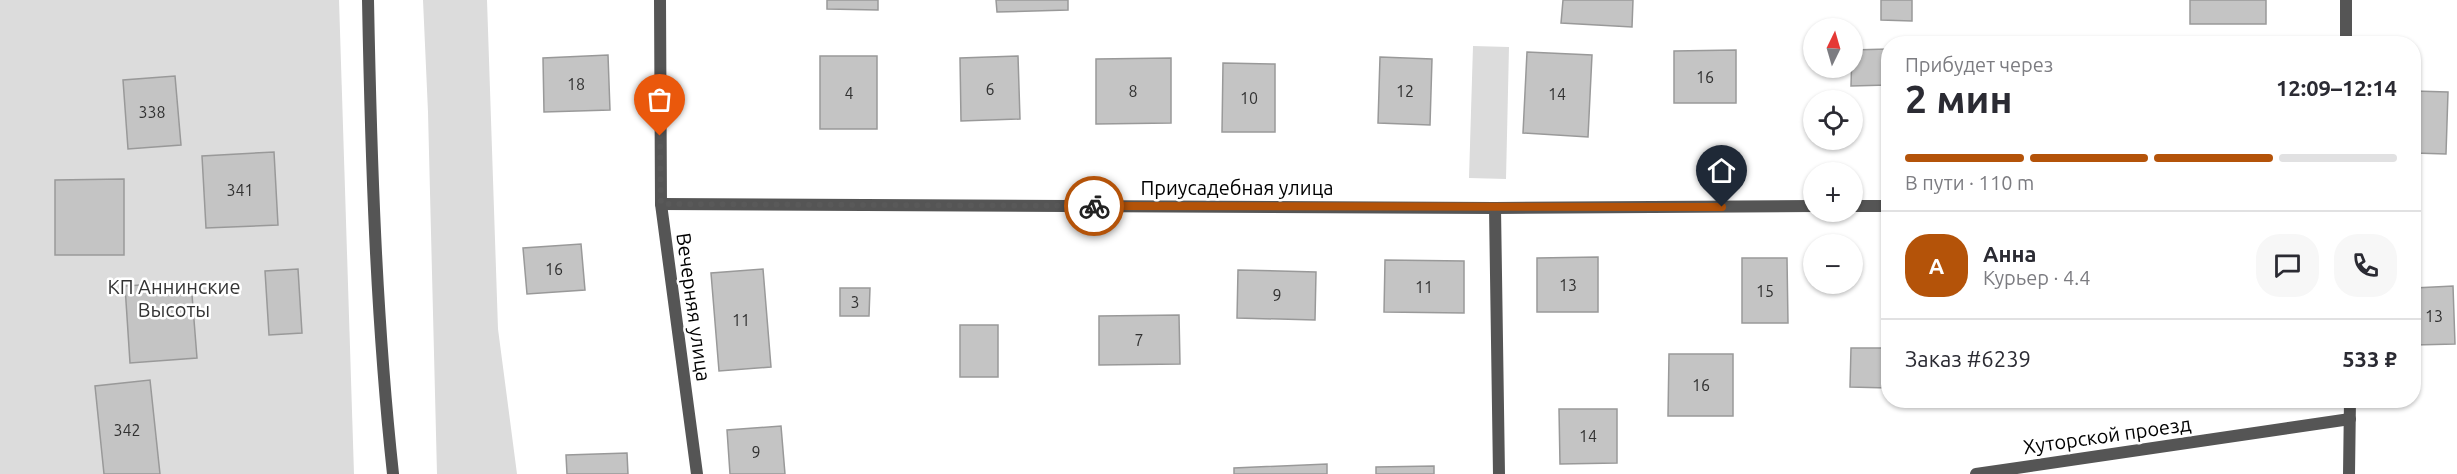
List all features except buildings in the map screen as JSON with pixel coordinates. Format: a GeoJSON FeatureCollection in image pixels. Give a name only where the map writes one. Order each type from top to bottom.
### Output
{"type":"FeatureCollection","features":[{"type":"Feature","properties":{"kind":"street"},"geometry":{"type":"LineString","coordinates":[[368,0],[370,136],[386,411],[393,474]]}},
{"type":"Feature","properties":{"kind":"street","name":"Вечерняя улица"},"geometry":{"type":"LineString","coordinates":[[660,0],[661,204],[697,474]]}},
{"type":"Feature","properties":{"kind":"street"},"geometry":{"type":"LineString","coordinates":[[2346,0],[2346,36]]}},
{"type":"Feature","properties":{"kind":"street","name":"Приусадебная улица"},"geometry":{"type":"LineString","coordinates":[[661,204],[1495,208],[1803,206]]}},
{"type":"Feature","properties":{"kind":"street"},"geometry":{"type":"LineString","coordinates":[[1863,206],[1881,206]]}},
{"type":"Feature","properties":{"kind":"street"},"geometry":{"type":"LineString","coordinates":[[1495,208],[1499,474]]}},
{"type":"Feature","properties":{"kind":"street"},"geometry":{"type":"LineString","coordinates":[[2349,474],[2350,408]]}},
{"type":"Feature","properties":{"kind":"street","name":"Хуторской проезд"},"geometry":{"type":"LineString","coordinates":[[1976,474],[2350,419]]}},
{"type":"Feature","properties":{"kind":"green space","name":"КП Аннинские Высоты"},"geometry":{"type":"Polygon","coordinates":[[[0,0],[339,0],[354,474],[0,474],[0,0]]]}},
{"type":"Feature","properties":{"kind":"green space"},"geometry":{"type":"Polygon","coordinates":[[[423,0],[487,0],[498,329],[517,474],[437,474],[423,0]]]}},
{"type":"Feature","properties":{"kind":"green space"},"geometry":{"type":"Polygon","coordinates":[[[1473,46],[1509,47],[1506,179],[1469,178],[1473,46]]]}},
{"type":"Feature","properties":{"kind":"way so far"},"geometry":{"type":"LineString","coordinates":[[660,136],[661,204],[1094,206]]}},
{"type":"Feature","properties":{"kind":"route"},"geometry":{"type":"LineString","coordinates":[[1094,206],[1722,207]]}}]}
